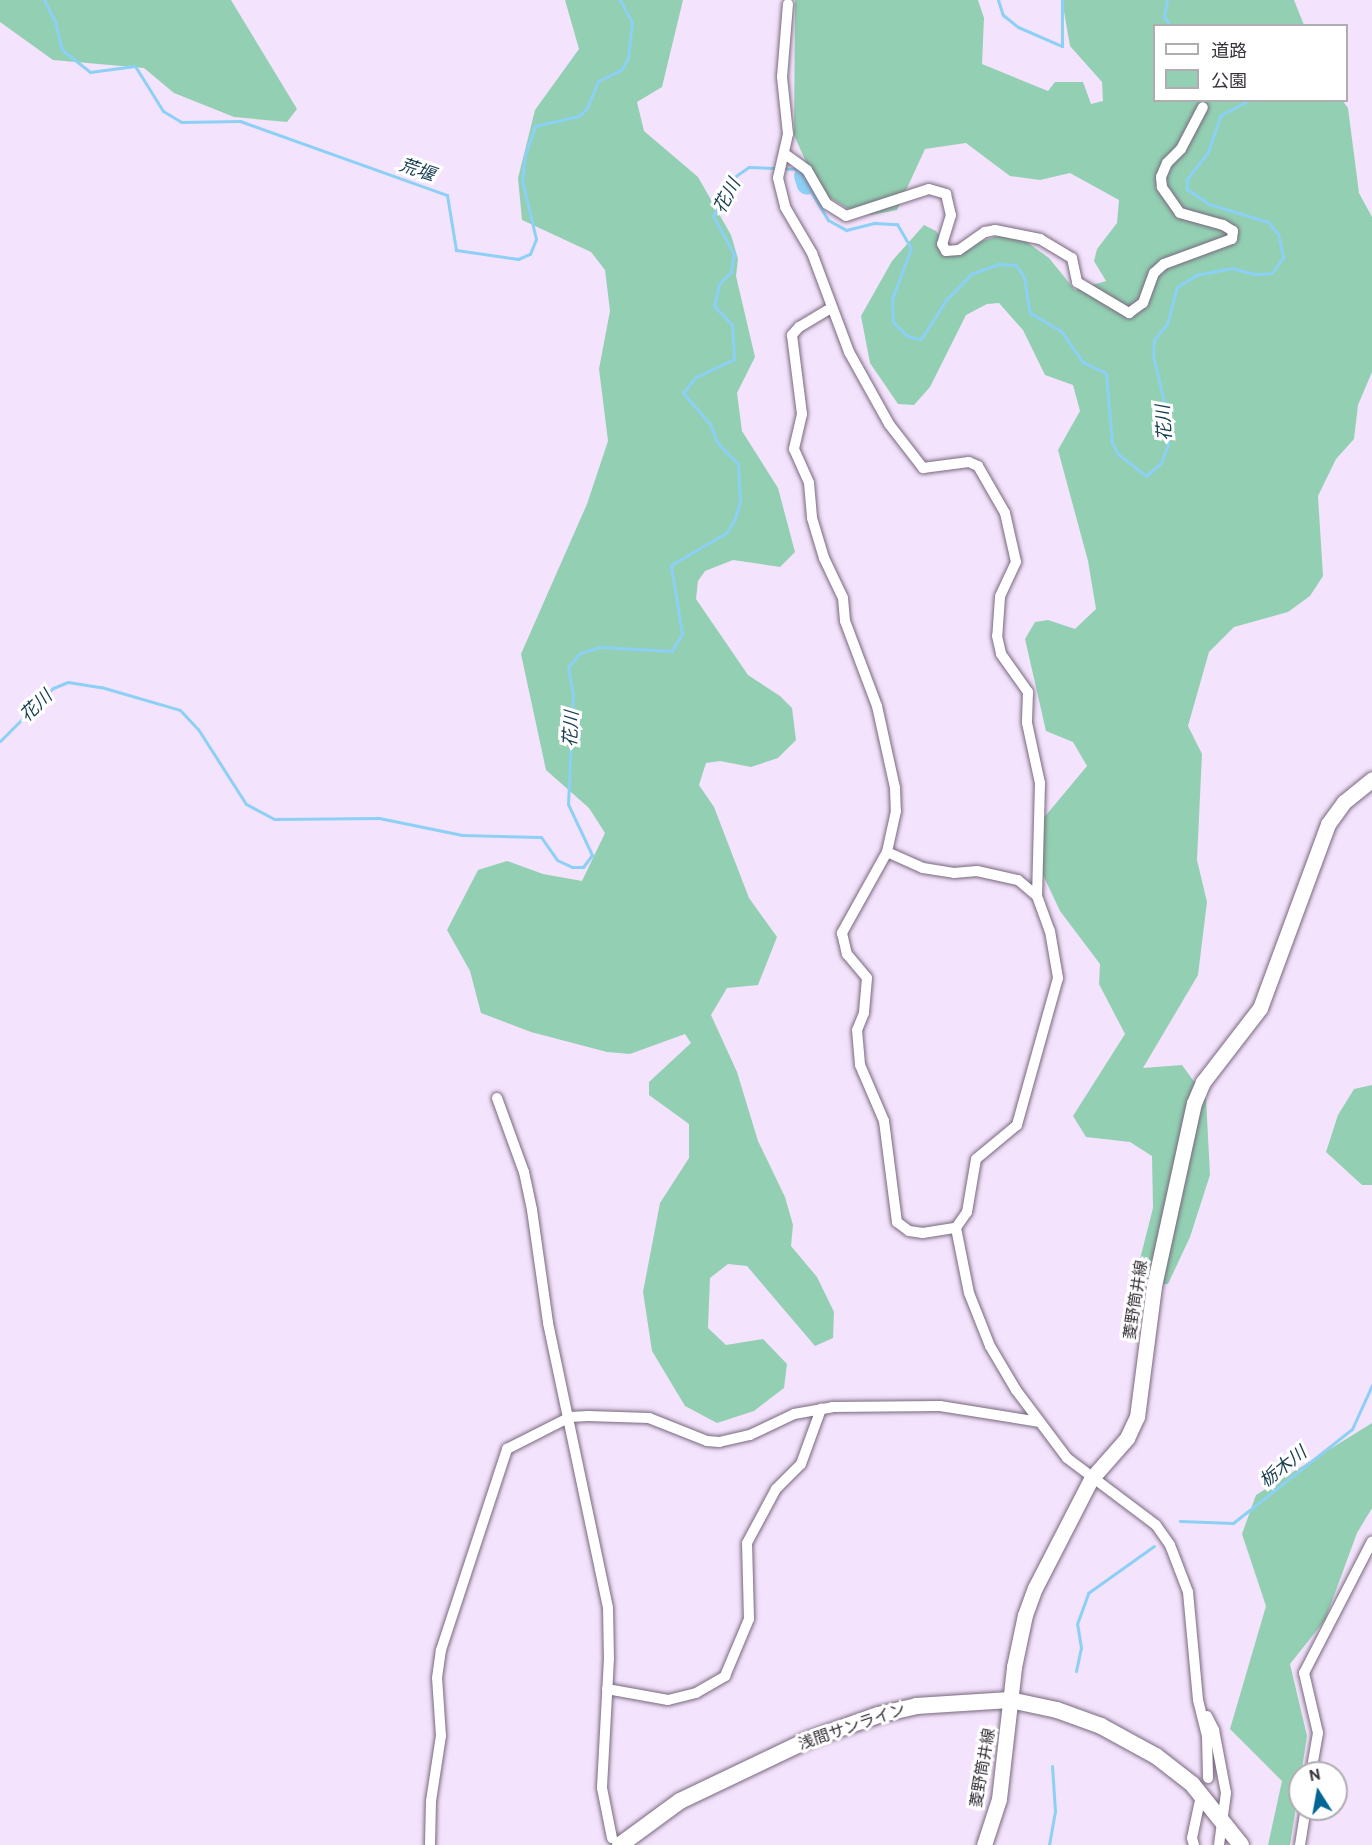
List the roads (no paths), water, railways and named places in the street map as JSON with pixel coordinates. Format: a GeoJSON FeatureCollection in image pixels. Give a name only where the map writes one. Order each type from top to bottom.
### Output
{"type":"FeatureCollection","features":[{"type":"Feature","properties":{"kind":"main road","name":"菱野筒井線"},"geometry":{"type":"LineString","coordinates":[[984,1845],[999,1799],[1018,1642],[1028,1606],[1091,1479],[1127,1438],[1137,1417],[1154,1286],[1194,1103],[1203,1082],[1260,1008],[1328,824],[1344,802],[1372,778]]}},
{"type":"Feature","properties":{"kind":"main road","name":"浅間サンライン"},"geometry":{"type":"LineString","coordinates":[[616,1842],[680,1801],[822,1735],[916,1706],[1010,1700],[1058,1710],[1129,1740],[1192,1784],[1241,1845]]}},
{"type":"Feature","properties":{"kind":"street"},"geometry":{"type":"LineString","coordinates":[[788,4],[782,77],[788,134],[778,178],[780,193],[812,253],[849,352],[912,457],[923,468],[960,462],[978,466],[1005,513],[1016,562],[1000,597],[996,621],[1001,654],[1028,692],[1027,723],[1040,783],[1037,896],[1056,958],[1058,978],[1017,1125],[976,1160],[967,1212],[956,1228],[969,1293],[990,1346],[1040,1422],[1067,1458],[1091,1479],[1148,1518],[1170,1545],[1188,1592],[1198,1700],[1207,1736],[1208,1778]]}},
{"type":"Feature","properties":{"kind":"street"},"geometry":{"type":"LineString","coordinates":[[785,154],[807,170],[827,204],[846,216],[929,189],[946,194],[951,216],[942,244],[946,251],[958,250],[985,232],[996,230],[1040,239],[1072,258],[1077,282],[1129,313],[1143,303],[1154,273],[1164,264],[1232,239],[1233,231],[1223,225],[1180,213],[1162,188],[1161,177],[1167,163],[1181,149],[1203,107]]}},
{"type":"Feature","properties":{"kind":"street"},"geometry":{"type":"LineString","coordinates":[[831,308],[799,327],[792,335],[802,414],[794,449],[809,483],[812,518],[824,558],[843,598],[845,621],[877,706],[895,788],[896,811],[887,852],[842,933],[848,954],[867,978],[864,1013],[857,1030],[860,1065],[884,1121],[897,1222],[909,1231],[923,1233],[956,1228]]}},
{"type":"Feature","properties":{"kind":"street"},"geometry":{"type":"LineString","coordinates":[[887,852],[923,868],[954,873],[977,872],[1018,880],[1037,896]]}},
{"type":"Feature","properties":{"kind":"street"},"geometry":{"type":"LineString","coordinates":[[497,1098],[524,1172],[548,1323],[570,1417],[608,1608],[608,1689],[602,1788],[616,1842]]}},
{"type":"Feature","properties":{"kind":"street"},"geometry":{"type":"LineString","coordinates":[[430,1845],[431,1801],[441,1736],[437,1678],[444,1638],[507,1449],[570,1417],[649,1418],[707,1441],[719,1442],[750,1435],[794,1414],[821,1409],[940,1406],[1040,1422]]}},
{"type":"Feature","properties":{"kind":"street"},"geometry":{"type":"LineString","coordinates":[[608,1689],[668,1700],[696,1693],[725,1676],[748,1619],[747,1543],[776,1490],[801,1464],[821,1409]]}},
{"type":"Feature","properties":{"kind":"street"},"geometry":{"type":"LineString","coordinates":[[1313,1761],[1318,1733],[1304,1673],[1372,1541]]}},
{"type":"Feature","properties":{"kind":"street"},"geometry":{"type":"LineString","coordinates":[[1198,1700],[1214,1730],[1225,1783],[1227,1802],[1221,1819],[1219,1845]]}},
{"type":"Feature","properties":{"kind":"street"},"geometry":{"type":"LineString","coordinates":[[1194,1845],[1192,1838],[1200,1801]]}},
{"type":"Feature","properties":{"kind":"street"},"geometry":{"type":"LineString","coordinates":[[1300,1845],[1304,1821]]}},
{"type":"Feature","properties":{"kind":"waterway","name":"荒堰"},"geometry":{"type":"LineString","coordinates":[[44,0],[55,22],[62,50],[90,72],[135,66],[163,111],[181,122],[240,121],[447,195],[456,250],[518,259],[530,254],[536,239],[522,180],[525,155],[535,126],[579,116],[587,108],[598,81],[621,70],[628,59],[632,22],[620,0]]}},
{"type":"Feature","properties":{"kind":"waterway","name":"荒堰"},"geometry":{"type":"LineString","coordinates":[[998,0],[1003,15],[1018,27],[1062,46],[1062,0]]}},
{"type":"Feature","properties":{"kind":"waterway","name":"花川"},"geometry":{"type":"LineString","coordinates":[[1167,0],[1164,17],[1169,24]]}},
{"type":"Feature","properties":{"kind":"waterway","name":"花川"},"geometry":{"type":"LineString","coordinates":[[807,185],[828,220],[846,230],[875,223],[897,224],[911,248],[892,299],[893,322],[907,336],[921,339],[946,300],[971,274],[998,264],[1016,265],[1024,277],[1030,313],[1061,331],[1083,362],[1106,373],[1112,443],[1118,454],[1146,476],[1161,463],[1168,445],[1168,420],[1153,355],[1154,340],[1167,324],[1177,287],[1196,275],[1232,268],[1255,274],[1272,273],[1283,257],[1278,234],[1268,222],[1209,204],[1187,189],[1187,179],[1208,152],[1221,115],[1245,102]]}},
{"type":"Feature","properties":{"kind":"waterway","name":"花川"},"geometry":{"type":"LineString","coordinates":[[0,741],[53,688],[68,682],[101,687],[180,710],[198,729],[246,804],[274,819],[379,818],[462,835],[541,837],[557,860],[572,867],[583,867],[592,855],[568,804],[573,695],[568,667],[580,653],[600,647],[672,651],[682,634],[671,565],[726,533],[734,521],[740,501],[738,464],[717,442],[710,424],[683,393],[696,377],[734,359],[732,325],[714,306],[719,284],[731,272],[734,254],[713,216],[733,178],[749,167],[797,169],[804,176]]}},
{"type":"Feature","properties":{"kind":"waterway","name":"花川"},"geometry":{"type":"LineString","coordinates":[[804,176],[807,185]]}},
{"type":"Feature","properties":{"kind":"waterway","name":"栃木川"},"geometry":{"type":"LineString","coordinates":[[1180,1521],[1233,1523],[1352,1429],[1372,1385]]}},
{"type":"Feature","properties":{"kind":"waterway","name":"栃木川"},"geometry":{"type":"LineString","coordinates":[[1076,1671],[1081,1648],[1077,1624],[1088,1593],[1154,1546]]}},
{"type":"Feature","properties":{"kind":"waterway","name":"栃木川"},"geometry":{"type":"LineString","coordinates":[[1049,1845],[1055,1811],[1052,1766]]}}]}
